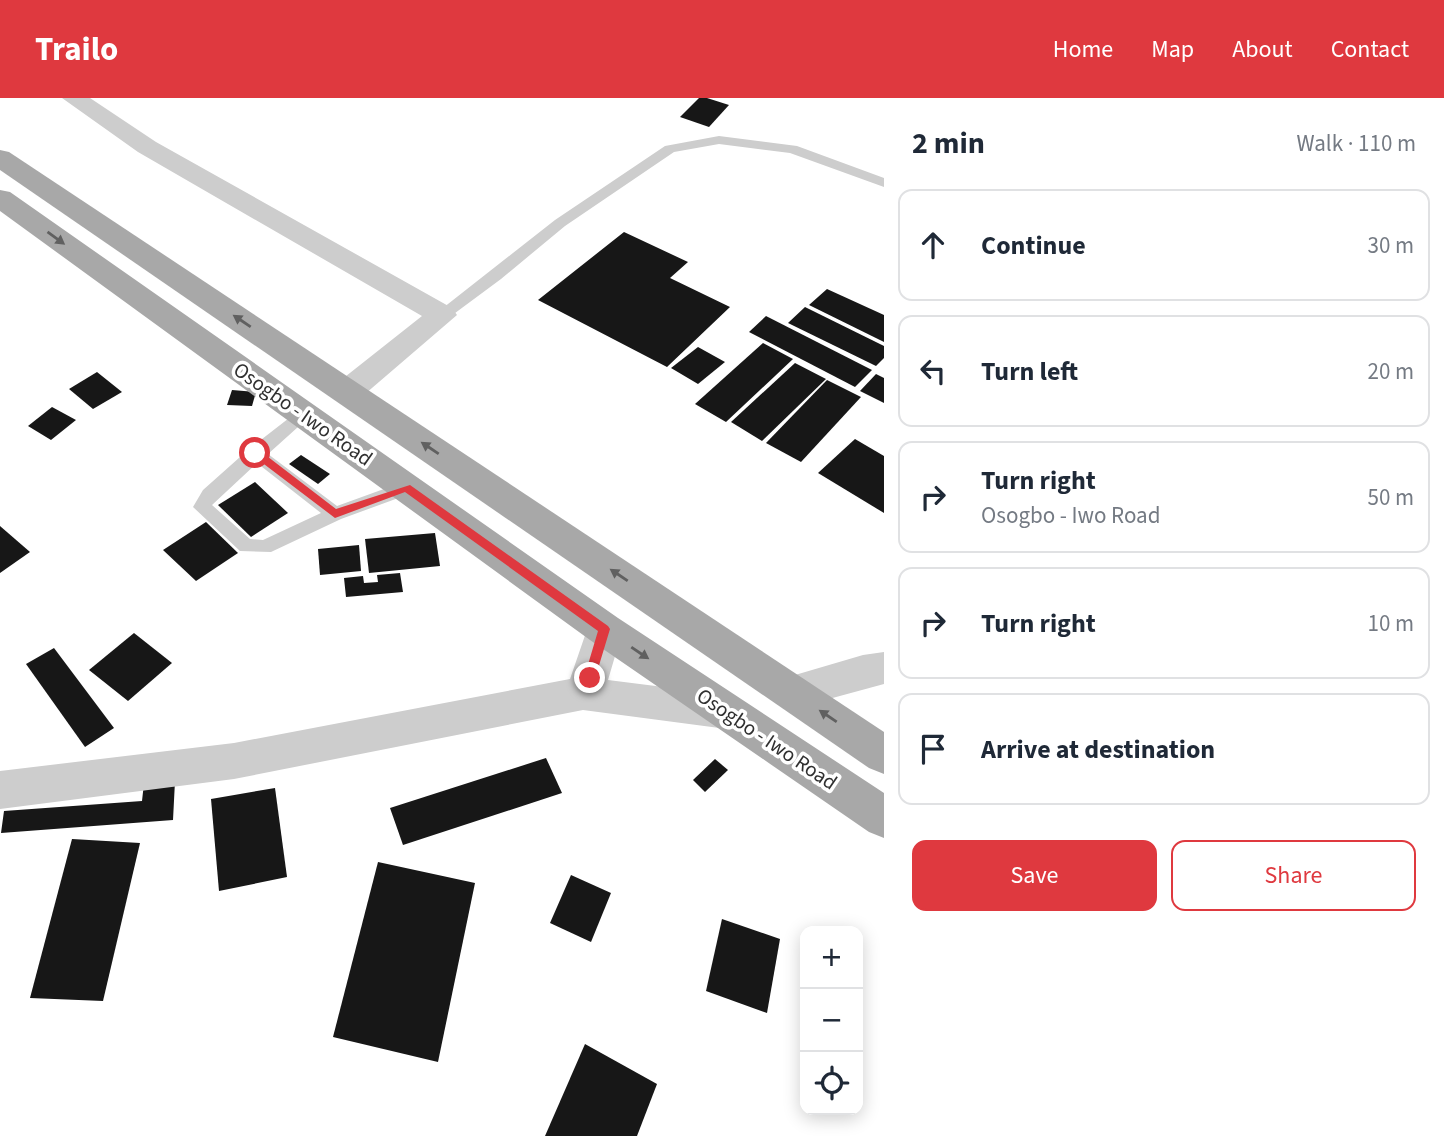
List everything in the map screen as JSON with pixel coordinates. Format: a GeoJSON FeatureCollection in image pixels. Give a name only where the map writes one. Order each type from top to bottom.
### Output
{"type":"FeatureCollection","features":[{"type":"Feature","properties":{"kind":"main road","name":"Osogbo - Iwo Road"},"geometry":{"type":"LineString","coordinates":[[0,158],[884,755]]}},
{"type":"Feature","properties":{"kind":"main road","name":"Osogbo - Iwo Road"},"geometry":{"type":"LineString","coordinates":[[3,204],[604,629],[884,818]]}},
{"type":"Feature","properties":{"kind":"street"},"geometry":{"type":"LineString","coordinates":[[74,98],[146,147],[345,257],[442,315],[347,392]]}},
{"type":"Feature","properties":{"kind":"street"},"geometry":{"type":"LineString","coordinates":[[583,693],[597,660],[604,629]]}},
{"type":"Feature","properties":{"kind":"street"},"geometry":{"type":"LineString","coordinates":[[792,692],[863,671],[884,668]]}},
{"type":"Feature","properties":{"kind":"street"},"geometry":{"type":"LineString","coordinates":[[0,790],[234,761],[583,693],[727,712]]}},
{"type":"Feature","properties":{"kind":"lane"},"geometry":{"type":"LineString","coordinates":[[442,315],[496,276],[560,223],[670,149],[719,140],[792,149],[884,183]]}},
{"type":"Feature","properties":{"kind":"lane"},"geometry":{"type":"LineString","coordinates":[[302,414],[209,495],[202,507],[246,546],[265,547],[335,514],[406,488]]}},
{"type":"Feature","properties":{"kind":"lane"},"geometry":{"type":"LineString","coordinates":[[255,453],[335,514]]}},
{"type":"Feature","properties":{"kind":"building"},"geometry":{"type":"Polygon","coordinates":[[[699,98],[729,105],[709,127],[680,117],[699,98]]]}},
{"type":"Feature","properties":{"kind":"building"},"geometry":{"type":"Polygon","coordinates":[[[624,232],[688,262],[670,278],[730,307],[667,367],[538,300],[624,232]]]}},
{"type":"Feature","properties":{"kind":"building"},"geometry":{"type":"Polygon","coordinates":[[[827,289],[884,315],[884,342],[809,305],[827,289]]]}},
{"type":"Feature","properties":{"kind":"building"},"geometry":{"type":"Polygon","coordinates":[[[805,307],[884,346],[884,358],[876,366],[788,323],[805,307]]]}},
{"type":"Feature","properties":{"kind":"building"},"geometry":{"type":"Polygon","coordinates":[[[766,316],[872,370],[855,387],[749,332],[766,316]]]}},
{"type":"Feature","properties":{"kind":"building"},"geometry":{"type":"Polygon","coordinates":[[[763,343],[793,359],[726,422],[695,404],[763,343]]]}},
{"type":"Feature","properties":{"kind":"building"},"geometry":{"type":"Polygon","coordinates":[[[698,347],[725,362],[698,384],[671,368],[698,347]]]}},
{"type":"Feature","properties":{"kind":"building"},"geometry":{"type":"Polygon","coordinates":[[[795,363],[826,379],[762,441],[731,422],[795,363]]]}},
{"type":"Feature","properties":{"kind":"building"},"geometry":{"type":"Polygon","coordinates":[[[97,372],[122,392],[93,409],[69,389],[97,372]]]}},
{"type":"Feature","properties":{"kind":"building"},"geometry":{"type":"Polygon","coordinates":[[[876,374],[884,378],[884,403],[860,391],[876,374]]]}},
{"type":"Feature","properties":{"kind":"building"},"geometry":{"type":"Polygon","coordinates":[[[827,380],[861,397],[801,462],[766,443],[827,380]]]}},
{"type":"Feature","properties":{"kind":"building"},"geometry":{"type":"Polygon","coordinates":[[[232,390],[256,392],[252,406],[227,405],[232,390]]]}},
{"type":"Feature","properties":{"kind":"building"},"geometry":{"type":"Polygon","coordinates":[[[52,407],[76,420],[51,440],[28,426],[52,407]]]}},
{"type":"Feature","properties":{"kind":"building"},"geometry":{"type":"Polygon","coordinates":[[[855,439],[884,456],[884,513],[818,473],[855,439]]]}},
{"type":"Feature","properties":{"kind":"building"},"geometry":{"type":"Polygon","coordinates":[[[301,455],[330,474],[318,484],[289,464],[301,455]]]}},
{"type":"Feature","properties":{"kind":"building"},"geometry":{"type":"Polygon","coordinates":[[[255,482],[288,513],[251,537],[218,505],[255,482]]]}},
{"type":"Feature","properties":{"kind":"building"},"geometry":{"type":"Polygon","coordinates":[[[206,522],[238,553],[196,581],[163,550],[206,522]]]}},
{"type":"Feature","properties":{"kind":"building"},"geometry":{"type":"Polygon","coordinates":[[[0,526],[30,552],[0,573],[0,526]]]}},
{"type":"Feature","properties":{"kind":"building"},"geometry":{"type":"Polygon","coordinates":[[[435,533],[440,566],[369,573],[365,539],[435,533]]]}},
{"type":"Feature","properties":{"kind":"building"},"geometry":{"type":"Polygon","coordinates":[[[359,545],[361,571],[320,575],[318,549],[359,545]]]}},
{"type":"Feature","properties":{"kind":"building"},"geometry":{"type":"Polygon","coordinates":[[[400,573],[403,592],[346,597],[344,578],[363,576],[364,583],[378,582],[377,575],[400,573]]]}},
{"type":"Feature","properties":{"kind":"building"},"geometry":{"type":"Polygon","coordinates":[[[134,633],[172,663],[128,701],[89,670],[134,633]]]}},
{"type":"Feature","properties":{"kind":"building"},"geometry":{"type":"Polygon","coordinates":[[[54,648],[114,728],[85,747],[26,664],[54,648]]]}},
{"type":"Feature","properties":{"kind":"building"},"geometry":{"type":"Polygon","coordinates":[[[546,758],[562,793],[403,845],[390,808],[546,758]]]}},
{"type":"Feature","properties":{"kind":"building"},"geometry":{"type":"Polygon","coordinates":[[[715,759],[728,770],[705,792],[693,780],[715,759]]]}},
{"type":"Feature","properties":{"kind":"building"},"geometry":{"type":"Polygon","coordinates":[[[175,781],[173,820],[1,833],[4,811],[142,801],[144,783],[175,781]]]}},
{"type":"Feature","properties":{"kind":"building"},"geometry":{"type":"Polygon","coordinates":[[[275,788],[287,877],[219,891],[211,799],[275,788]]]}},
{"type":"Feature","properties":{"kind":"building"},"geometry":{"type":"Polygon","coordinates":[[[72,839],[140,843],[103,1001],[30,998],[72,839]]]}},
{"type":"Feature","properties":{"kind":"building"},"geometry":{"type":"Polygon","coordinates":[[[378,862],[475,883],[438,1062],[333,1037],[378,862]]]}},
{"type":"Feature","properties":{"kind":"building"},"geometry":{"type":"Polygon","coordinates":[[[571,875],[611,893],[591,942],[550,923],[571,875]]]}},
{"type":"Feature","properties":{"kind":"building"},"geometry":{"type":"Polygon","coordinates":[[[722,919],[780,939],[767,1013],[706,991],[722,919]]]}},
{"type":"Feature","properties":{"kind":"building"},"geometry":{"type":"Polygon","coordinates":[[[585,1044],[657,1084],[637,1136],[545,1136],[585,1044]]]}},
{"type":"Feature","properties":{"kind":"route"},"geometry":{"type":"LineString","coordinates":[[255,453],[335,514],[406,488],[604,629],[590,678]]}}]}
